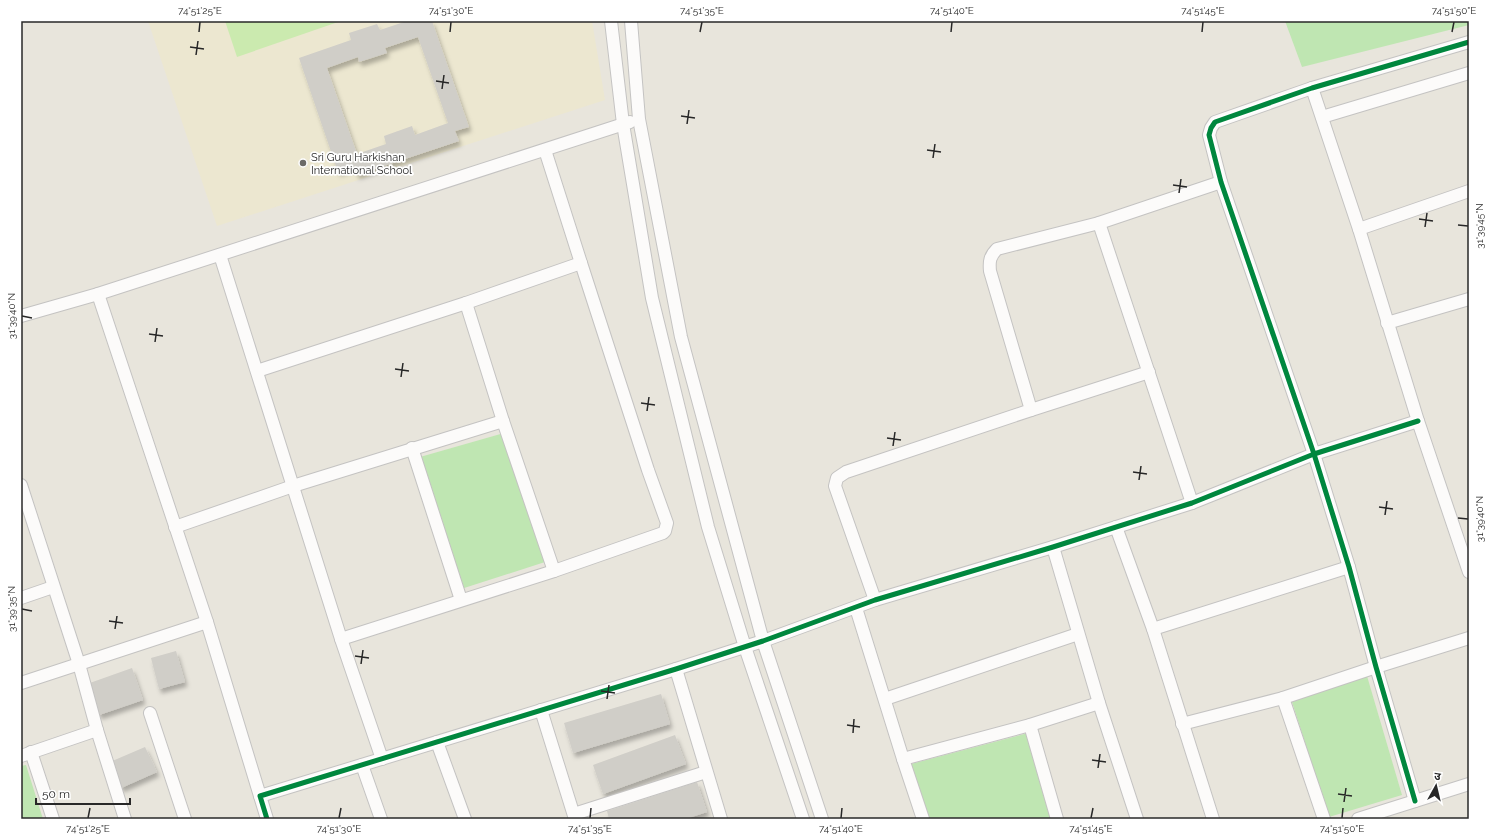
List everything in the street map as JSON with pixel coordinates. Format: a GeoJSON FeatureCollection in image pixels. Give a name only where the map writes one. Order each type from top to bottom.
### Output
{"type":"FeatureCollection","features":[{"type":"Feature","properties":{"kind":"street"},"geometry":{"type":"LineString","coordinates":[[611,21],[623,124],[652,298],[708,527],[745,647],[803,819]]}},
{"type":"Feature","properties":{"kind":"street"},"geometry":{"type":"LineString","coordinates":[[631,21],[638,119],[681,337],[763,641],[822,819]]}},
{"type":"Feature","properties":{"kind":"street"},"geometry":{"type":"LineString","coordinates":[[1415,800],[1376,667],[1349,567],[1314,454],[1221,182],[1209,135],[1215,122],[1312,88],[1469,42]]}},
{"type":"Feature","properties":{"kind":"street"},"geometry":{"type":"LineString","coordinates":[[1322,118],[1469,73]]}},
{"type":"Feature","properties":{"kind":"street"},"geometry":{"type":"LineString","coordinates":[[1312,88],[1418,421],[1464,539],[1469,572]]}},
{"type":"Feature","properties":{"kind":"street"},"geometry":{"type":"LineString","coordinates":[[21,316],[98,294],[638,119]]}},
{"type":"Feature","properties":{"kind":"street"},"geometry":{"type":"LineString","coordinates":[[342,639],[554,571],[663,534],[666,528],[667,523],[545,150]]}},
{"type":"Feature","properties":{"kind":"street"},"geometry":{"type":"LineString","coordinates":[[1030,410],[990,271],[989,263],[991,255],[997,249],[1003,247],[1099,223],[1221,182]]}},
{"type":"Feature","properties":{"kind":"street"},"geometry":{"type":"LineString","coordinates":[[1358,229],[1469,191]]}},
{"type":"Feature","properties":{"kind":"street"},"geometry":{"type":"LineString","coordinates":[[1099,223],[1192,503]]}},
{"type":"Feature","properties":{"kind":"street"},"geometry":{"type":"LineString","coordinates":[[220,255],[342,639],[382,758]]}},
{"type":"Feature","properties":{"kind":"street"},"geometry":{"type":"LineString","coordinates":[[257,371],[466,303],[582,263]]}},
{"type":"Feature","properties":{"kind":"street"},"geometry":{"type":"LineString","coordinates":[[98,294],[207,622],[267,819]]}},
{"type":"Feature","properties":{"kind":"street"},"geometry":{"type":"LineString","coordinates":[[1387,323],[1469,299]]}},
{"type":"Feature","properties":{"kind":"street"},"geometry":{"type":"LineString","coordinates":[[466,303],[503,421],[554,571]]}},
{"type":"Feature","properties":{"kind":"street"},"geometry":{"type":"LineString","coordinates":[[875,600],[835,486],[837,478],[846,472],[1030,410],[1149,372]]}},
{"type":"Feature","properties":{"kind":"street"},"geometry":{"type":"LineString","coordinates":[[175,527],[293,486],[503,421]]}},
{"type":"Feature","properties":{"kind":"street"},"geometry":{"type":"LineString","coordinates":[[260,796],[676,669],[763,641],[875,600],[1053,547],[1192,503],[1314,454],[1418,421]]}},
{"type":"Feature","properties":{"kind":"street"},"geometry":{"type":"LineString","coordinates":[[412,448],[461,600]]}},
{"type":"Feature","properties":{"kind":"street"},"geometry":{"type":"LineString","coordinates":[[21,485],[25,509],[79,664],[97,730],[125,819]]}},
{"type":"Feature","properties":{"kind":"street"},"geometry":{"type":"LineString","coordinates":[[1116,527],[1153,629],[1213,819]]}},
{"type":"Feature","properties":{"kind":"street"},"geometry":{"type":"LineString","coordinates":[[1053,547],[1099,703],[1137,819]]}},
{"type":"Feature","properties":{"kind":"street"},"geometry":{"type":"LineString","coordinates":[[1153,629],[1349,567]]}},
{"type":"Feature","properties":{"kind":"street"},"geometry":{"type":"LineString","coordinates":[[21,598],[53,587]]}},
{"type":"Feature","properties":{"kind":"street"},"geometry":{"type":"LineString","coordinates":[[856,608],[923,819]]}},
{"type":"Feature","properties":{"kind":"street"},"geometry":{"type":"LineString","coordinates":[[21,683],[207,622]]}},
{"type":"Feature","properties":{"kind":"street"},"geometry":{"type":"LineString","coordinates":[[885,699],[1078,634]]}},
{"type":"Feature","properties":{"kind":"street"},"geometry":{"type":"LineString","coordinates":[[1182,724],[1283,698],[1469,638]]}},
{"type":"Feature","properties":{"kind":"street"},"geometry":{"type":"LineString","coordinates":[[676,669],[721,819]]}},
{"type":"Feature","properties":{"kind":"street"},"geometry":{"type":"LineString","coordinates":[[1283,698],[1324,819]]}},
{"type":"Feature","properties":{"kind":"street"},"geometry":{"type":"LineString","coordinates":[[903,759],[1030,725],[1099,703]]}},
{"type":"Feature","properties":{"kind":"street"},"geometry":{"type":"LineString","coordinates":[[541,710],[574,817],[706,772]]}},
{"type":"Feature","properties":{"kind":"street"},"geometry":{"type":"LineString","coordinates":[[150,713],[185,819]]}},
{"type":"Feature","properties":{"kind":"street"},"geometry":{"type":"LineString","coordinates":[[1030,725],[1057,819]]}},
{"type":"Feature","properties":{"kind":"street"},"geometry":{"type":"LineString","coordinates":[[52,819],[26,754],[97,730]]}},
{"type":"Feature","properties":{"kind":"street"},"geometry":{"type":"LineString","coordinates":[[437,742],[465,819]]}},
{"type":"Feature","properties":{"kind":"street"},"geometry":{"type":"LineString","coordinates":[[362,765],[381,819]]}},
{"type":"Feature","properties":{"kind":"street"},"geometry":{"type":"LineString","coordinates":[[1358,819],[1469,784]]}},
{"type":"Feature","properties":{"kind":"shaded area","name":"Sri Guru Harkishan International School"},"geometry":{"type":"Polygon","coordinates":[[[148,21],[592,21],[605,100],[217,226],[148,21]]]}},
{"type":"Feature","properties":{"kind":"green space"},"geometry":{"type":"Polygon","coordinates":[[[225,21],[341,21],[237,57],[225,21]]]}},
{"type":"Feature","properties":{"kind":"green space"},"geometry":{"type":"Polygon","coordinates":[[[1285,21],[1469,21],[1469,25],[1302,67],[1285,21]]]}},
{"type":"Feature","properties":{"kind":"green space"},"geometry":{"type":"Polygon","coordinates":[[[504,433],[545,562],[461,589],[420,457],[504,433]]]}},
{"type":"Feature","properties":{"kind":"green space"},"geometry":{"type":"Polygon","coordinates":[[[1367,676],[1402,795],[1329,817],[1292,702],[1367,676]]]}},
{"type":"Feature","properties":{"kind":"green space"},"geometry":{"type":"Polygon","coordinates":[[[1028,733],[1051,819],[929,819],[911,764],[1028,733]]]}},
{"type":"Feature","properties":{"kind":"green space"},"geometry":{"type":"Polygon","coordinates":[[[26,765],[43,819],[21,819],[21,766],[26,765]]]}},
{"type":"Feature","properties":{"kind":"building"},"geometry":{"type":"Polygon","coordinates":[[[407,21],[432,21],[469,127],[455,131],[459,141],[357,175],[354,166],[338,172],[299,58],[351,40],[349,33],[377,24],[380,30],[407,21]],[[418,37],[385,48],[387,53],[359,62],[358,57],[327,68],[357,154],[386,144],[384,136],[412,126],[415,135],[448,123],[418,37]]]}},
{"type":"Feature","properties":{"kind":"building"},"geometry":{"type":"Polygon","coordinates":[[[176,651],[185,682],[159,689],[151,658],[176,651]]]}},
{"type":"Feature","properties":{"kind":"building"},"geometry":{"type":"Polygon","coordinates":[[[132,668],[143,700],[99,715],[87,684],[132,668]]]}},
{"type":"Feature","properties":{"kind":"building"},"geometry":{"type":"Polygon","coordinates":[[[661,694],[670,724],[573,753],[564,723],[661,694]]]}},
{"type":"Feature","properties":{"kind":"building"},"geometry":{"type":"Polygon","coordinates":[[[675,735],[686,764],[603,794],[593,765],[675,735]]]}},
{"type":"Feature","properties":{"kind":"building"},"geometry":{"type":"Polygon","coordinates":[[[145,747],[157,772],[121,788],[110,762],[145,747]]]}},
{"type":"Feature","properties":{"kind":"building"},"geometry":{"type":"Polygon","coordinates":[[[697,782],[707,812],[685,819],[609,819],[607,811],[697,782]]]}},
{"type":"Feature","properties":{"kind":"cycle path"},"geometry":{"type":"LineString","coordinates":[[1415,801],[1349,567],[1314,454],[1221,182],[1209,135],[1215,122],[1312,88],[1469,42]]}},
{"type":"Feature","properties":{"kind":"cycle path"},"geometry":{"type":"LineString","coordinates":[[267,819],[260,796],[676,669],[763,641],[875,600],[1053,547],[1192,503],[1314,454],[1418,421]]}},
{"type":"Feature","properties":{"kind":"place","name":"Sri Guru Harkishan International School"},"geometry":{"type":"Point","coordinates":[303,163]}}]}
